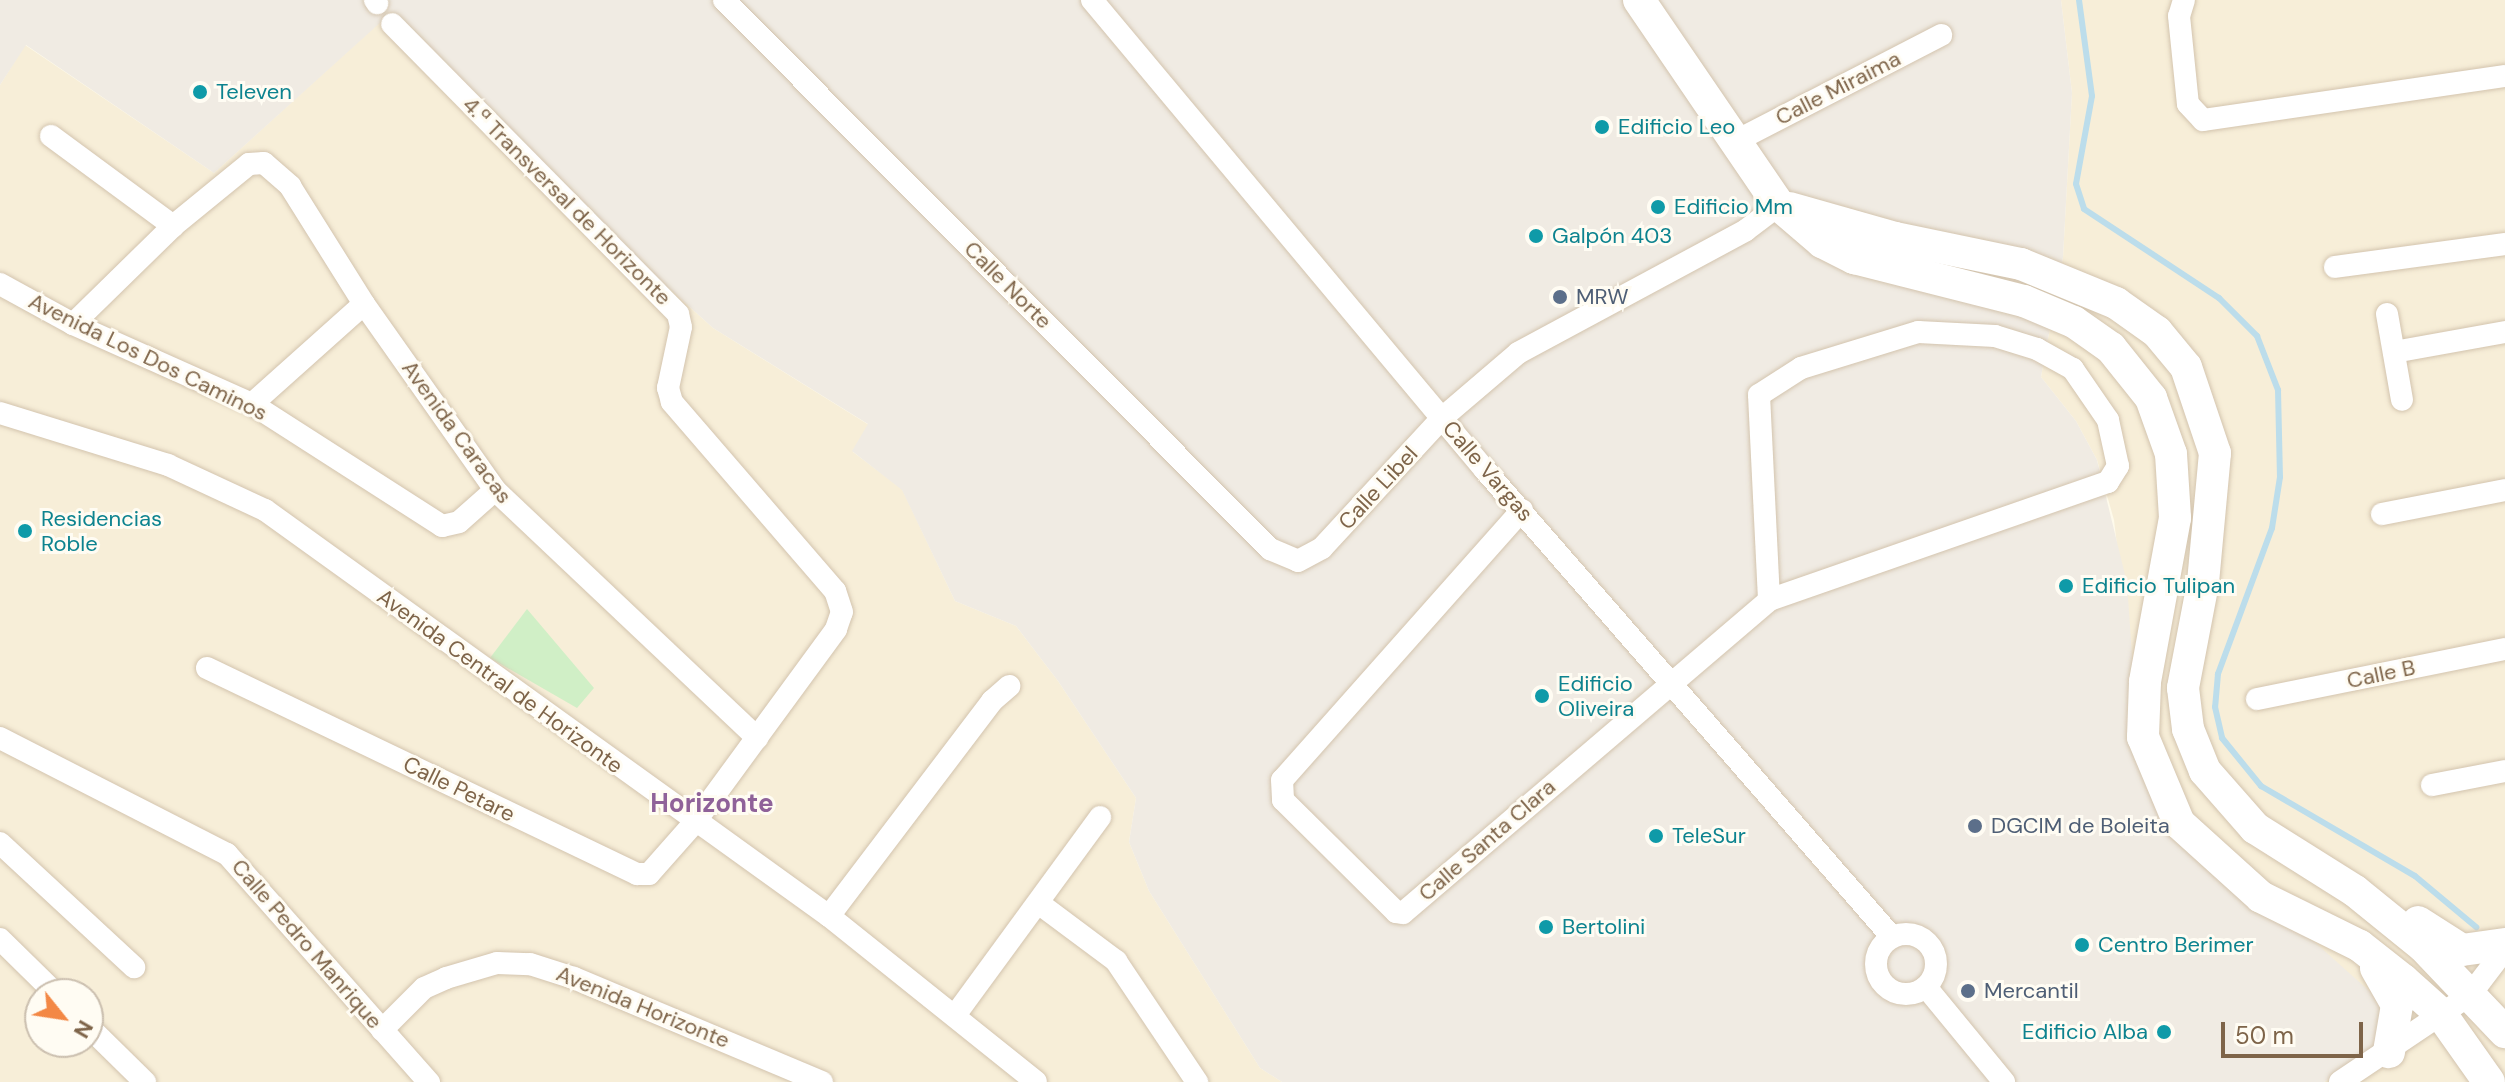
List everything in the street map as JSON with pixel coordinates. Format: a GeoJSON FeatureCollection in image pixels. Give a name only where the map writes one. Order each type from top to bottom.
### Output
{"type":"FeatureCollection","features":[{"type":"Feature","properties":{"kind":"street","name":"Calle Norte"},"geometry":{"type":"LineString","coordinates":[[724,0],[1270,549],[1298,561]]}},
{"type":"Feature","properties":{"kind":"street","name":"Calle Vargas"},"geometry":{"type":"LineString","coordinates":[[1092,0],[1442,418],[1892,937]]}},
{"type":"Feature","properties":{"kind":"street"},"geometry":{"type":"LineString","coordinates":[[1639,0],[1779,205],[1822,242],[1854,258],[2024,301],[2074,322],[2111,348],[2151,398],[2171,454],[2175,518],[2145,682],[2143,737],[2179,823],[2261,897],[2360,946],[2441,1014],[2489,1082]]}},
{"type":"Feature","properties":{"kind":"street"},"geometry":{"type":"LineString","coordinates":[[2184,0],[2179,16],[2187,89],[2196,117],[2211,119],[2505,76]]}},
{"type":"Feature","properties":{"kind":"street","name":"4.ª Transversal de Horizonte"},"geometry":{"type":"LineString","coordinates":[[392,24],[678,314],[681,327],[668,388],[672,402],[841,600],[836,629],[695,822]]}},
{"type":"Feature","properties":{"kind":"street","name":"Calle Miraima"},"geometry":{"type":"LineString","coordinates":[[1736,141],[1941,35]]}},
{"type":"Feature","properties":{"kind":"street"},"geometry":{"type":"LineString","coordinates":[[51,136],[173,226],[73,324]]}},
{"type":"Feature","properties":{"kind":"street","name":"Avenida Caracas"},"geometry":{"type":"LineString","coordinates":[[173,226],[249,164],[264,163],[290,186],[364,304],[495,490],[757,738]]}},
{"type":"Feature","properties":{"kind":"street","name":"Calle Libel"},"geometry":{"type":"LineString","coordinates":[[1298,561],[1322,548],[1442,418],[1518,353],[1746,230],[1779,205]]}},
{"type":"Feature","properties":{"kind":"street"},"geometry":{"type":"LineString","coordinates":[[1779,205],[1895,238],[2021,264],[2116,303],[2157,332],[2186,367],[2215,453],[2203,583],[2183,688],[2188,729],[2205,771],[2255,828],[2355,891],[2462,950],[2505,947]]}},
{"type":"Feature","properties":{"kind":"street"},"geometry":{"type":"LineString","coordinates":[[2335,267],[2505,244]]}},
{"type":"Feature","properties":{"kind":"street","name":"Avenida Los Dos Caminos"},"geometry":{"type":"LineString","coordinates":[[0,284],[73,324],[252,404],[442,526],[459,522],[495,490]]}},
{"type":"Feature","properties":{"kind":"street"},"geometry":{"type":"LineString","coordinates":[[252,404],[364,304]]}},
{"type":"Feature","properties":{"kind":"street"},"geometry":{"type":"LineString","coordinates":[[2387,314],[2402,400]]}},
{"type":"Feature","properties":{"kind":"street","name":"Calle Santa Clara"},"geometry":{"type":"LineString","coordinates":[[1522,510],[1282,780],[1283,800],[1389,909],[1403,913],[1669,681],[1769,600],[2108,482],[2118,466],[2108,420],[2073,369],[2037,349],[1995,336],[1918,332],[1801,368],[1759,395],[1769,600]]}},
{"type":"Feature","properties":{"kind":"street"},"geometry":{"type":"LineString","coordinates":[[2394,352],[2505,332]]}},
{"type":"Feature","properties":{"kind":"street","name":"Avenida Central de Horizonte"},"geometry":{"type":"LineString","coordinates":[[0,413],[168,465],[242,496],[829,916],[956,1014],[1036,1082]]}},
{"type":"Feature","properties":{"kind":"street"},"geometry":{"type":"LineString","coordinates":[[2382,514],[2505,490]]}},
{"type":"Feature","properties":{"kind":"street","name":"Calle B"},"geometry":{"type":"LineString","coordinates":[[2257,699],[2505,649]]}},
{"type":"Feature","properties":{"kind":"street","name":"Calle Petare"},"geometry":{"type":"LineString","coordinates":[[207,668],[637,874],[657,871],[695,822]]}},
{"type":"Feature","properties":{"kind":"street"},"geometry":{"type":"LineString","coordinates":[[829,916],[992,701],[1009,686]]}},
{"type":"Feature","properties":{"kind":"street","name":"Calle Pedro Manrique"},"geometry":{"type":"LineString","coordinates":[[0,738],[227,854],[429,1082]]}},
{"type":"Feature","properties":{"kind":"street"},"geometry":{"type":"LineString","coordinates":[[2432,785],[2505,771]]}},
{"type":"Feature","properties":{"kind":"street"},"geometry":{"type":"LineString","coordinates":[[956,1014],[1041,905],[1100,817]]}},
{"type":"Feature","properties":{"kind":"street"},"geometry":{"type":"LineString","coordinates":[[0,843],[134,967]]}},
{"type":"Feature","properties":{"kind":"street"},"geometry":{"type":"LineString","coordinates":[[2355,891],[2423,946],[2505,1032]]}},
{"type":"Feature","properties":{"kind":"street"},"geometry":{"type":"LineString","coordinates":[[1041,905],[1116,961],[1197,1082]]}},
{"type":"Feature","properties":{"kind":"street"},"geometry":{"type":"LineString","coordinates":[[1911,934],[1934,951],[1936,970],[1926,987],[1900,994],[1879,978],[1879,950],[1892,937],[1911,934]]}},
{"type":"Feature","properties":{"kind":"street"},"geometry":{"type":"LineString","coordinates":[[0,939],[40,978]]}},
{"type":"Feature","properties":{"kind":"street"},"geometry":{"type":"LineString","coordinates":[[2360,946],[2397,1005],[2389,1052]]}},
{"type":"Feature","properties":{"kind":"street"},"geometry":{"type":"LineString","coordinates":[[2340,1082],[2470,995],[2505,947]]}},
{"type":"Feature","properties":{"kind":"street","name":"Avenida Horizonte"},"geometry":{"type":"LineString","coordinates":[[382,1030],[424,988],[446,978],[497,963],[530,964],[574,978],[822,1082]]}},
{"type":"Feature","properties":{"kind":"street"},"geometry":{"type":"LineString","coordinates":[[1926,987],[2004,1082]]}},
{"type":"Feature","properties":{"kind":"street"},"geometry":{"type":"LineString","coordinates":[[104,1042],[145,1082]]}},
{"type":"Feature","properties":{"kind":"shaded area"},"geometry":{"type":"Polygon","coordinates":[[[0,0],[2061,0],[2072,93],[2063,257],[2041,377],[2076,421],[2097,460],[2127,583],[2135,699],[2168,811],[2385,1005],[2384,1043],[2324,1082],[1282,1082],[1260,1068],[1149,891],[1129,842],[1136,798],[1058,681],[1016,626],[955,601],[902,490],[852,451],[868,424],[713,328],[587,214],[392,12],[214,173],[26,45],[0,85],[0,0]]]}},
{"type":"Feature","properties":{"kind":"shaded area"},"geometry":{"type":"Polygon","coordinates":[[[2061,0],[2505,0],[2505,1082],[2324,1082],[2384,1043],[2207,858],[2135,699],[2114,520],[2097,460],[2076,421],[2041,377],[2063,257],[2072,93],[2061,0]]]}},
{"type":"Feature","properties":{"kind":"shaded area"},"geometry":{"type":"Polygon","coordinates":[[[392,11],[587,214],[713,328],[869,425],[853,452],[902,489],[955,601],[1016,626],[1058,681],[1136,798],[1129,842],[1149,891],[1260,1068],[1282,1082],[0,1082],[0,85],[25,45],[214,173],[392,11]]]}},
{"type":"Feature","properties":{"kind":"green space"},"geometry":{"type":"Polygon","coordinates":[[[527,609],[594,688],[577,708],[490,658],[527,609]]]}},
{"type":"Feature","properties":{"kind":"waterway"},"geometry":{"type":"LineString","coordinates":[[2079,0],[2092,96],[2076,184],[2084,209],[2219,298],[2257,336],[2278,390],[2280,477],[2272,528],[2218,674],[2215,707],[2222,738],[2261,786],[2415,876],[2476,927]]}},
{"type":"Feature","properties":{"kind":"place","name":"Televen"},"geometry":{"type":"Point","coordinates":[200,92]}},
{"type":"Feature","properties":{"kind":"place","name":"Edificio Leo"},"geometry":{"type":"Point","coordinates":[1602,127]}},
{"type":"Feature","properties":{"kind":"place","name":"Edificio Mm"},"geometry":{"type":"Point","coordinates":[1658,207]}},
{"type":"Feature","properties":{"kind":"place","name":"Galpón 403"},"geometry":{"type":"Point","coordinates":[1536,236]}},
{"type":"Feature","properties":{"kind":"place","name":"MRW"},"geometry":{"type":"Point","coordinates":[1560,297]}},
{"type":"Feature","properties":{"kind":"place","name":"Residencias Roble"},"geometry":{"type":"Point","coordinates":[25,531]}},
{"type":"Feature","properties":{"kind":"place","name":"Edificio Tulipan"},"geometry":{"type":"Point","coordinates":[2066,586]}},
{"type":"Feature","properties":{"kind":"place","name":"Edificio Oliveira"},"geometry":{"type":"Point","coordinates":[1542,696]}},
{"type":"Feature","properties":{"kind":"place","name":"DGCIM de Boleita"},"geometry":{"type":"Point","coordinates":[1975,826]}},
{"type":"Feature","properties":{"kind":"place","name":"TeleSur"},"geometry":{"type":"Point","coordinates":[1656,836]}},
{"type":"Feature","properties":{"kind":"place","name":"Bertolini"},"geometry":{"type":"Point","coordinates":[1546,927]}},
{"type":"Feature","properties":{"kind":"place","name":"Centro Berimer"},"geometry":{"type":"Point","coordinates":[2082,945]}},
{"type":"Feature","properties":{"kind":"place","name":"Mercantil"},"geometry":{"type":"Point","coordinates":[1968,991]}},
{"type":"Feature","properties":{"kind":"place","name":"Edificio Alba"},"geometry":{"type":"Point","coordinates":[2164,1032]}},
{"type":"Feature","properties":{"kind":"district","name":"Horizonte"},"geometry":{"type":"Point","coordinates":[712,804]}}]}
